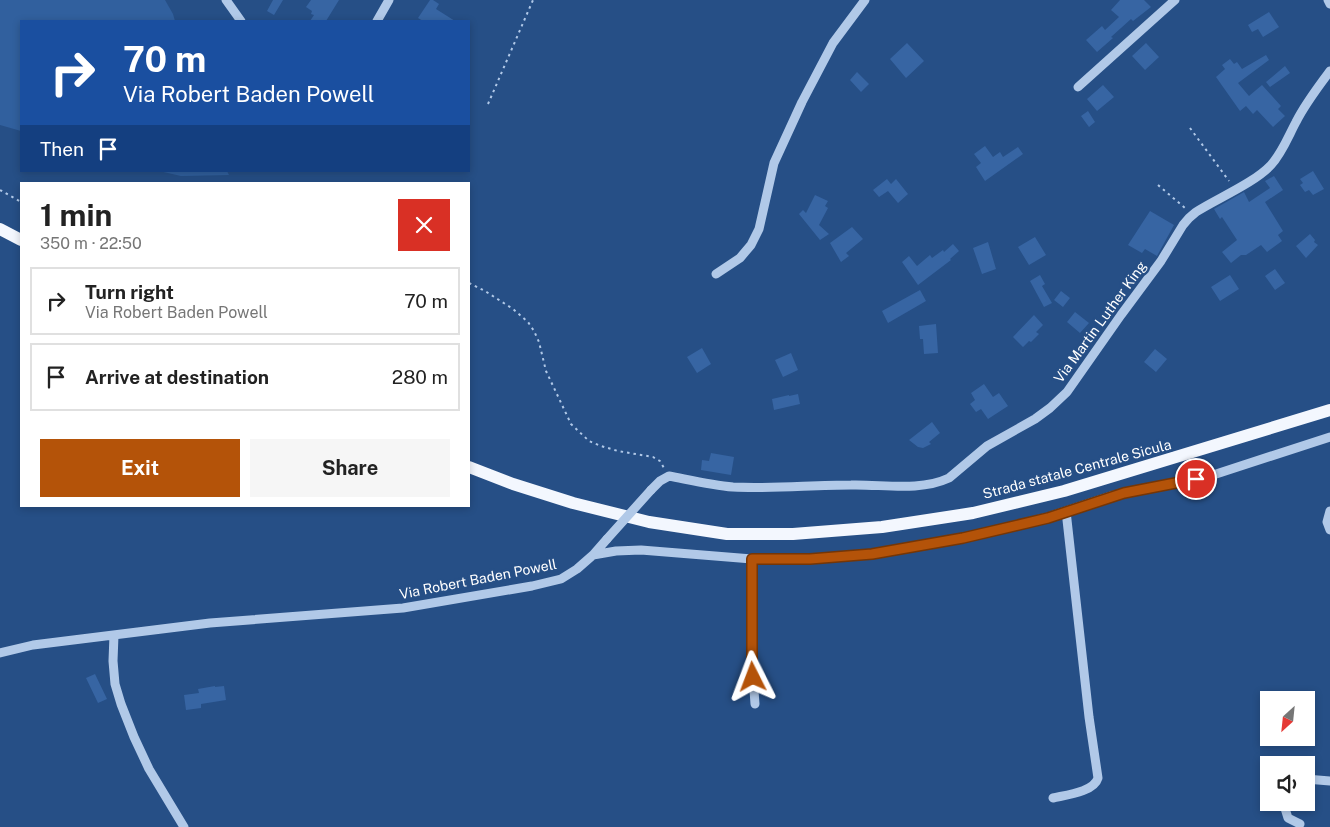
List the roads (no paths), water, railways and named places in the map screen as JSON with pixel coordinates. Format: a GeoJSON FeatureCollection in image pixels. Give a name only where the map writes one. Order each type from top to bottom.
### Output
{"type":"FeatureCollection","features":[{"type":"Feature","properties":{"kind":"main road"},"geometry":{"type":"LineString","coordinates":[[0,229],[20,239]]}},
{"type":"Feature","properties":{"kind":"main road","name":"Strada statale Centrale Sicula"},"geometry":{"type":"LineString","coordinates":[[470,467],[513,484],[573,503],[648,522],[728,534],[793,534],[882,527],[973,513],[1064,491],[1330,410]]}},
{"type":"Feature","properties":{"kind":"street"},"geometry":{"type":"LineString","coordinates":[[226,0],[240,20]]}},
{"type":"Feature","properties":{"kind":"street"},"geometry":{"type":"LineString","coordinates":[[379,20],[389,0]]}},
{"type":"Feature","properties":{"kind":"street"},"geometry":{"type":"LineString","coordinates":[[716,274],[740,258],[751,245],[759,229],[774,163],[802,102],[833,43],[865,0]]}},
{"type":"Feature","properties":{"kind":"street"},"geometry":{"type":"LineString","coordinates":[[1078,87],[1175,0]]}},
{"type":"Feature","properties":{"kind":"street"},"geometry":{"type":"LineString","coordinates":[[1328,0],[1330,4]]}},
{"type":"Feature","properties":{"kind":"street","name":"Via Martin Luther King"},"geometry":{"type":"LineString","coordinates":[[651,490],[660,481],[669,476],[730,486],[791,488],[812,485],[912,486],[949,478],[987,446],[1035,419],[1067,392],[1192,215],[1258,176],[1271,164],[1281,151],[1308,102],[1330,71]]}},
{"type":"Feature","properties":{"kind":"street"},"geometry":{"type":"LineString","coordinates":[[593,554],[641,550],[752,559],[810,559],[872,554],[963,538],[1048,518],[1111,496],[1210,476],[1330,437]]}},
{"type":"Feature","properties":{"kind":"street","name":"Via Robert Baden Powell"},"geometry":{"type":"LineString","coordinates":[[0,653],[33,645],[210,624],[403,608],[532,586],[561,579],[577,569],[593,554],[651,490]]}},
{"type":"Feature","properties":{"kind":"street"},"geometry":{"type":"LineString","coordinates":[[1053,798],[1088,788],[1096,784],[1098,778],[1089,717],[1066,511]]}},
{"type":"Feature","properties":{"kind":"street"},"geometry":{"type":"LineString","coordinates":[[1330,511],[1327,522],[1330,530]]}},
{"type":"Feature","properties":{"kind":"street"},"geometry":{"type":"LineString","coordinates":[[752,559],[752,663],[755,704]]}},
{"type":"Feature","properties":{"kind":"street"},"geometry":{"type":"LineString","coordinates":[[114,635],[113,661],[115,684],[121,704],[149,769],[184,827]]}},
{"type":"Feature","properties":{"kind":"street"},"geometry":{"type":"LineString","coordinates":[[1315,780],[1330,781]]}},
{"type":"Feature","properties":{"kind":"street"},"geometry":{"type":"LineString","coordinates":[[1286,811],[1288,818],[1300,824]]}}]}
